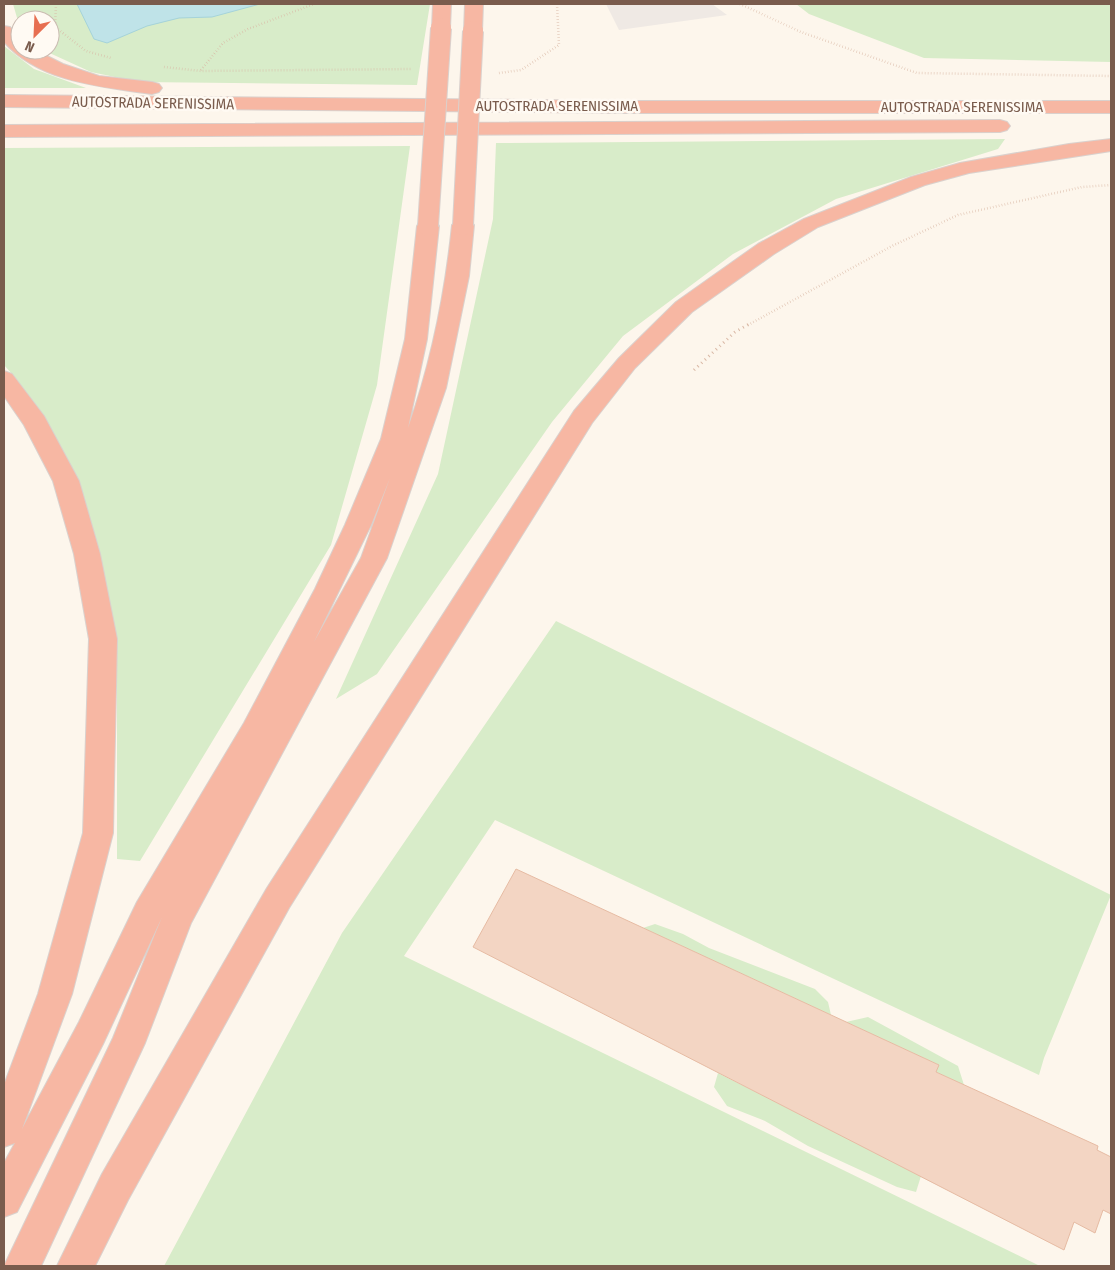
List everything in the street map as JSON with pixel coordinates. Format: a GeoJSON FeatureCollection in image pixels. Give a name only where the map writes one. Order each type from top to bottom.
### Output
{"type":"FeatureCollection","features":[{"type":"Feature","properties":{"kind":"highway"},"geometry":{"type":"LineString","coordinates":[[4,1199],[91,1033],[148,912],[254,731],[328,589],[358,525],[393,439],[414,348],[428,226],[442,4]]}},
{"type":"Feature","properties":{"kind":"highway"},"geometry":{"type":"LineString","coordinates":[[22,1266],[128,1043],[177,919],[374,558],[434,388],[458,276],[463,225],[474,4]]}},
{"type":"Feature","properties":{"kind":"highway"},"geometry":{"type":"LineString","coordinates":[[41,60],[56,68],[97,81],[151,88],[327,93],[628,107]]}},
{"type":"Feature","properties":{"kind":"highway","name":"AUTOSTRADA SERENISSIMA"},"geometry":{"type":"LineString","coordinates":[[4,101],[628,107],[1111,108]]}},
{"type":"Feature","properties":{"kind":"highway","name":"AUTOSTRADA SERENISSIMA"},"geometry":{"type":"LineString","coordinates":[[4,132],[1022,126]]}},
{"type":"Feature","properties":{"kind":"highway"},"geometry":{"type":"LineString","coordinates":[[75,1266],[115,1187],[278,898],[583,417],[627,363],[684,307],[766,249],[811,223],[918,181],[967,167],[1111,145]]}},
{"type":"Feature","properties":{"kind":"highway"},"geometry":{"type":"LineString","coordinates":[[4,379],[35,422],[66,481],[87,554],[103,639],[98,833],[55,994],[4,1130]]}},
{"type":"Feature","properties":{"kind":"path"},"geometry":{"type":"LineString","coordinates":[[56,4],[55,27],[86,51],[113,59]]}},
{"type":"Feature","properties":{"kind":"path"},"geometry":{"type":"LineString","coordinates":[[201,71],[223,43],[248,29],[314,4]]}},
{"type":"Feature","properties":{"kind":"path"},"geometry":{"type":"LineString","coordinates":[[499,73],[521,70],[559,45],[557,4]]}},
{"type":"Feature","properties":{"kind":"path"},"geometry":{"type":"LineString","coordinates":[[740,4],[801,32],[917,73],[1111,76]]}},
{"type":"Feature","properties":{"kind":"path"},"geometry":{"type":"LineString","coordinates":[[161,67],[201,71],[416,69]]}},
{"type":"Feature","properties":{"kind":"path"},"geometry":{"type":"LineString","coordinates":[[694,370],[735,332],[892,246],[958,215],[1082,187],[1111,185]]}},
{"type":"Feature","properties":{"kind":"shaded area"},"geometry":{"type":"Polygon","coordinates":[[[606,4],[712,4],[727,15],[619,30],[606,4]]]}},
{"type":"Feature","properties":{"kind":"green space"},"geometry":{"type":"Polygon","coordinates":[[[13,4],[430,4],[417,85],[139,82],[91,72],[60,58],[60,10],[15,10],[13,4]]]}},
{"type":"Feature","properties":{"kind":"green space"},"geometry":{"type":"Polygon","coordinates":[[[796,4],[1111,4],[1111,62],[924,58],[809,14],[796,4]]]}},
{"type":"Feature","properties":{"kind":"green space"},"geometry":{"type":"Polygon","coordinates":[[[4,46],[10,51],[10,60],[22,60],[34,69],[86,88],[4,88],[4,46]]]}},
{"type":"Feature","properties":{"kind":"green space"},"geometry":{"type":"Polygon","coordinates":[[[1005,139],[998,149],[836,199],[733,254],[623,336],[552,422],[377,674],[336,699],[438,474],[493,219],[496,143],[1005,139]]]}},
{"type":"Feature","properties":{"kind":"green space"},"geometry":{"type":"Polygon","coordinates":[[[410,146],[377,385],[331,545],[140,861],[117,859],[117,679],[98,552],[56,440],[4,365],[4,148],[410,146]]]}},
{"type":"Feature","properties":{"kind":"green space"},"geometry":{"type":"Polygon","coordinates":[[[556,621],[1111,895],[1044,1058],[1039,1075],[495,820],[404,956],[1040,1266],[164,1266],[342,933],[556,621]]]}},
{"type":"Feature","properties":{"kind":"green space"},"geometry":{"type":"Polygon","coordinates":[[[655,924],[683,934],[709,948],[815,989],[828,1002],[831,1015],[643,928],[655,924]]]}},
{"type":"Feature","properties":{"kind":"green space"},"geometry":{"type":"Polygon","coordinates":[[[868,1017],[958,1066],[964,1085],[936,1072],[939,1065],[846,1022],[868,1017]]]}},
{"type":"Feature","properties":{"kind":"green space"},"geometry":{"type":"Polygon","coordinates":[[[718,1073],[921,1176],[916,1192],[897,1187],[808,1146],[765,1121],[727,1106],[714,1087],[718,1073]]]}},
{"type":"Feature","properties":{"kind":"water"},"geometry":{"type":"Polygon","coordinates":[[[77,4],[260,4],[212,17],[179,18],[147,26],[107,43],[94,39],[77,4]]]}},
{"type":"Feature","properties":{"kind":"building"},"geometry":{"type":"Polygon","coordinates":[[[516,869],[939,1065],[936,1072],[1098,1146],[1097,1150],[1111,1157],[1111,1214],[1103,1210],[1095,1233],[1074,1222],[1064,1250],[473,947],[516,869]]]}}]}
